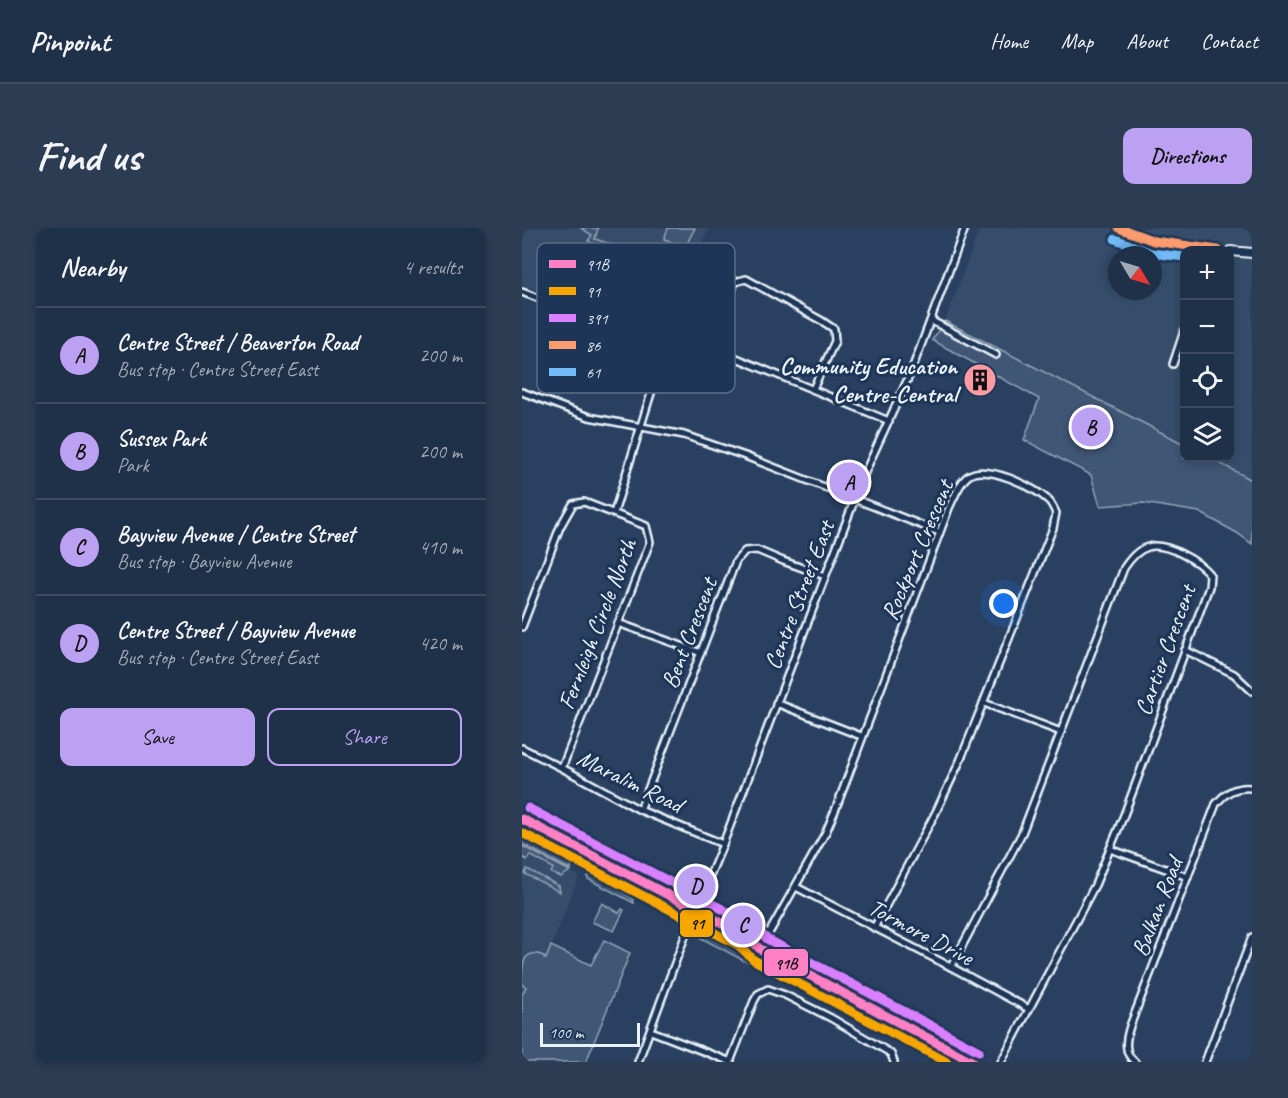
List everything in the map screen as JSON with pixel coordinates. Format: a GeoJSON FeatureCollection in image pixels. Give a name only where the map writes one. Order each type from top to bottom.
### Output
{"type":"FeatureCollection","features":[{"type":"Feature","properties":{"kind":"main road"},"geometry":{"type":"LineString","coordinates":[[1119,228],[1154,241],[1187,246]]}},
{"type":"Feature","properties":{"kind":"main road"},"geometry":{"type":"LineString","coordinates":[[1234,251],[1252,253]]}},
{"type":"Feature","properties":{"kind":"main road"},"geometry":{"type":"LineString","coordinates":[[522,819],[745,935],[758,948],[973,1062]]}},
{"type":"Feature","properties":{"kind":"main road"},"geometry":{"type":"LineString","coordinates":[[522,831],[740,945],[758,948]]}},
{"type":"Feature","properties":{"kind":"street","name":"Centre Street East"},"geometry":{"type":"LineString","coordinates":[[638,1062],[866,470],[932,321],[965,228]]}},
{"type":"Feature","properties":{"kind":"street"},"geometry":{"type":"LineString","coordinates":[[735,282],[746,279],[834,329],[835,341],[813,389]]}},
{"type":"Feature","properties":{"kind":"street"},"geometry":{"type":"LineString","coordinates":[[522,292],[537,298]]}},
{"type":"Feature","properties":{"kind":"street"},"geometry":{"type":"LineString","coordinates":[[932,321],[996,355]]}},
{"type":"Feature","properties":{"kind":"street"},"geometry":{"type":"LineString","coordinates":[[1173,364],[1180,345]]}},
{"type":"Feature","properties":{"kind":"street"},"geometry":{"type":"LineString","coordinates":[[735,357],[889,421]]}},
{"type":"Feature","properties":{"kind":"street"},"geometry":{"type":"LineString","coordinates":[[522,392],[589,417],[684,435],[720,447],[939,532]]}},
{"type":"Feature","properties":{"kind":"street"},"geometry":{"type":"LineString","coordinates":[[522,627],[560,527],[573,504],[584,502],[614,513],[652,393]]}},
{"type":"Feature","properties":{"kind":"street","name":"Rockport Crescent"},"geometry":{"type":"LineString","coordinates":[[758,948],[796,887],[826,832],[939,532],[963,481],[980,471],[1000,474],[1049,501],[1056,513],[1053,528],[949,786],[874,928]]}},
{"type":"Feature","properties":{"kind":"street","name":"Fernleigh Circle North"},"geometry":{"type":"LineString","coordinates":[[562,768],[650,542],[646,526],[614,513]]}},
{"type":"Feature","properties":{"kind":"street","name":"Cartier Crescent"},"geometry":{"type":"LineString","coordinates":[[951,967],[1017,844],[1124,568],[1136,554],[1149,546],[1173,550],[1203,567],[1210,575],[1209,587],[1110,849],[1095,885],[1001,1062]]}},
{"type":"Feature","properties":{"kind":"street","name":"Bent Crescent"},"geometry":{"type":"LineString","coordinates":[[640,810],[732,570],[745,551],[757,550],[825,576]]}},
{"type":"Feature","properties":{"kind":"street"},"geometry":{"type":"LineString","coordinates":[[618,623],[701,652]]}},
{"type":"Feature","properties":{"kind":"street"},"geometry":{"type":"LineString","coordinates":[[1185,650],[1234,674],[1252,691]]}},
{"type":"Feature","properties":{"kind":"street"},"geometry":{"type":"LineString","coordinates":[[776,703],[861,736]]}},
{"type":"Feature","properties":{"kind":"street"},"geometry":{"type":"LineString","coordinates":[[984,703],[1061,732]]}},
{"type":"Feature","properties":{"kind":"street","name":"Maralim Road"},"geometry":{"type":"LineString","coordinates":[[522,748],[640,810],[723,844]]}},
{"type":"Feature","properties":{"kind":"street","name":"Balkan Road"},"geometry":{"type":"LineString","coordinates":[[1135,1062],[1129,1058],[1127,1052],[1127,1036],[1216,804],[1230,790],[1242,787],[1252,788]]}},
{"type":"Feature","properties":{"kind":"street"},"geometry":{"type":"LineString","coordinates":[[1110,849],[1188,877]]}},
{"type":"Feature","properties":{"kind":"street","name":"Tormore Drive"},"geometry":{"type":"LineString","coordinates":[[796,887],[1029,1010]]}},
{"type":"Feature","properties":{"kind":"street"},"geometry":{"type":"LineString","coordinates":[[1205,1062],[1252,937]]}},
{"type":"Feature","properties":{"kind":"street"},"geometry":{"type":"LineString","coordinates":[[1244,958],[1252,961]]}},
{"type":"Feature","properties":{"kind":"street"},"geometry":{"type":"LineString","coordinates":[[651,1031],[731,1062],[754,1001],[758,994],[768,989],[831,1018],[887,1051],[894,1062]]}},
{"type":"Feature","properties":{"kind":"shaded area"},"geometry":{"type":"Polygon","coordinates":[[[522,228],[709,228],[703,243],[537,243],[537,291],[522,284],[522,228]]]}},
{"type":"Feature","properties":{"kind":"shaded area"},"geometry":{"type":"Polygon","coordinates":[[[581,228],[598,228],[595,239],[607,243],[592,243],[588,241],[592,235],[581,228]]]}},
{"type":"Feature","properties":{"kind":"shaded area"},"geometry":{"type":"Polygon","coordinates":[[[668,228],[695,228],[687,243],[674,243],[664,239],[668,228]]]}},
{"type":"Feature","properties":{"kind":"shaded area"},"geometry":{"type":"Polygon","coordinates":[[[980,228],[1252,228],[1252,480],[1218,462],[1234,462],[1234,246],[1180,246],[1180,442],[945,321],[980,228]]]}},
{"type":"Feature","properties":{"kind":"shaded area"},"geometry":{"type":"Polygon","coordinates":[[[945,321],[1180,442],[1180,462],[1218,462],[1252,480],[1252,544],[1199,512],[1143,503],[1100,506],[1091,475],[1024,440],[1039,399],[932,340],[945,321]]]}},
{"type":"Feature","properties":{"kind":"shaded area"},"geometry":{"type":"Polygon","coordinates":[[[522,840],[572,863],[571,870],[522,844],[522,840]]]}},
{"type":"Feature","properties":{"kind":"shaded area"},"geometry":{"type":"Polygon","coordinates":[[[522,846],[579,876],[533,993],[586,1062],[522,1062],[522,846]]]}},
{"type":"Feature","properties":{"kind":"shaded area"},"geometry":{"type":"Polygon","coordinates":[[[522,846],[570,871],[561,877],[551,873],[553,868],[530,855],[527,860],[522,857],[522,846]]]}},
{"type":"Feature","properties":{"kind":"shaded area"},"geometry":{"type":"Polygon","coordinates":[[[527,869],[559,886],[560,892],[525,874],[527,869]]]}},
{"type":"Feature","properties":{"kind":"shaded area"},"geometry":{"type":"Polygon","coordinates":[[[591,874],[633,899],[634,903],[588,879],[587,877],[591,874]]]}},
{"type":"Feature","properties":{"kind":"shaded area"},"geometry":{"type":"Polygon","coordinates":[[[602,903],[619,913],[622,909],[624,910],[614,931],[592,922],[602,903]]]}},
{"type":"Feature","properties":{"kind":"shaded area"},"geometry":{"type":"Polygon","coordinates":[[[703,932],[940,1055],[949,1062],[935,1062],[701,938],[703,932]]]}},
{"type":"Feature","properties":{"kind":"shaded area"},"geometry":{"type":"Polygon","coordinates":[[[604,940],[630,953],[586,1062],[522,1062],[522,995],[526,987],[522,985],[522,978],[523,965],[527,956],[537,954],[546,959],[551,946],[591,965],[604,940]]]}},
{"type":"Feature","properties":{"kind":"transit line","name":"86"},"geometry":{"type":"LineString","coordinates":[[1119,228],[1154,241],[1190,246]]}},
{"type":"Feature","properties":{"kind":"transit line","name":"61"},"geometry":{"type":"LineString","coordinates":[[1115,239],[1151,253],[1180,257]]}},
{"type":"Feature","properties":{"kind":"transit line","name":"391"},"geometry":{"type":"LineString","coordinates":[[528,808],[751,924],[767,939],[979,1051]]}},
{"type":"Feature","properties":{"kind":"transit line","name":"91B"},"geometry":{"type":"LineString","coordinates":[[522,819],[745,935],[760,949],[973,1062]]}},
{"type":"Feature","properties":{"kind":"transit line","name":"91"},"geometry":{"type":"LineString","coordinates":[[522,833],[738,945],[754,960],[947,1062]]}},
{"type":"Feature","properties":{"kind":"place","name":"Community Education Centre-Central"},"geometry":{"type":"Point","coordinates":[980,380]}},
{"type":"Feature","properties":{"kind":"place","name":"Sussex Park"},"geometry":{"type":"Point","coordinates":[1091,427]}},
{"type":"Feature","properties":{"kind":"place","name":"Centre Street / Beaverton Road"},"geometry":{"type":"Point","coordinates":[849,482]}},
{"type":"Feature","properties":{"kind":"place","name":"Centre Street / Bayview Avenue"},"geometry":{"type":"Point","coordinates":[696,886]}},
{"type":"Feature","properties":{"kind":"place","name":"Bayview Avenue / Centre Street"},"geometry":{"type":"Point","coordinates":[743,925]}}]}
